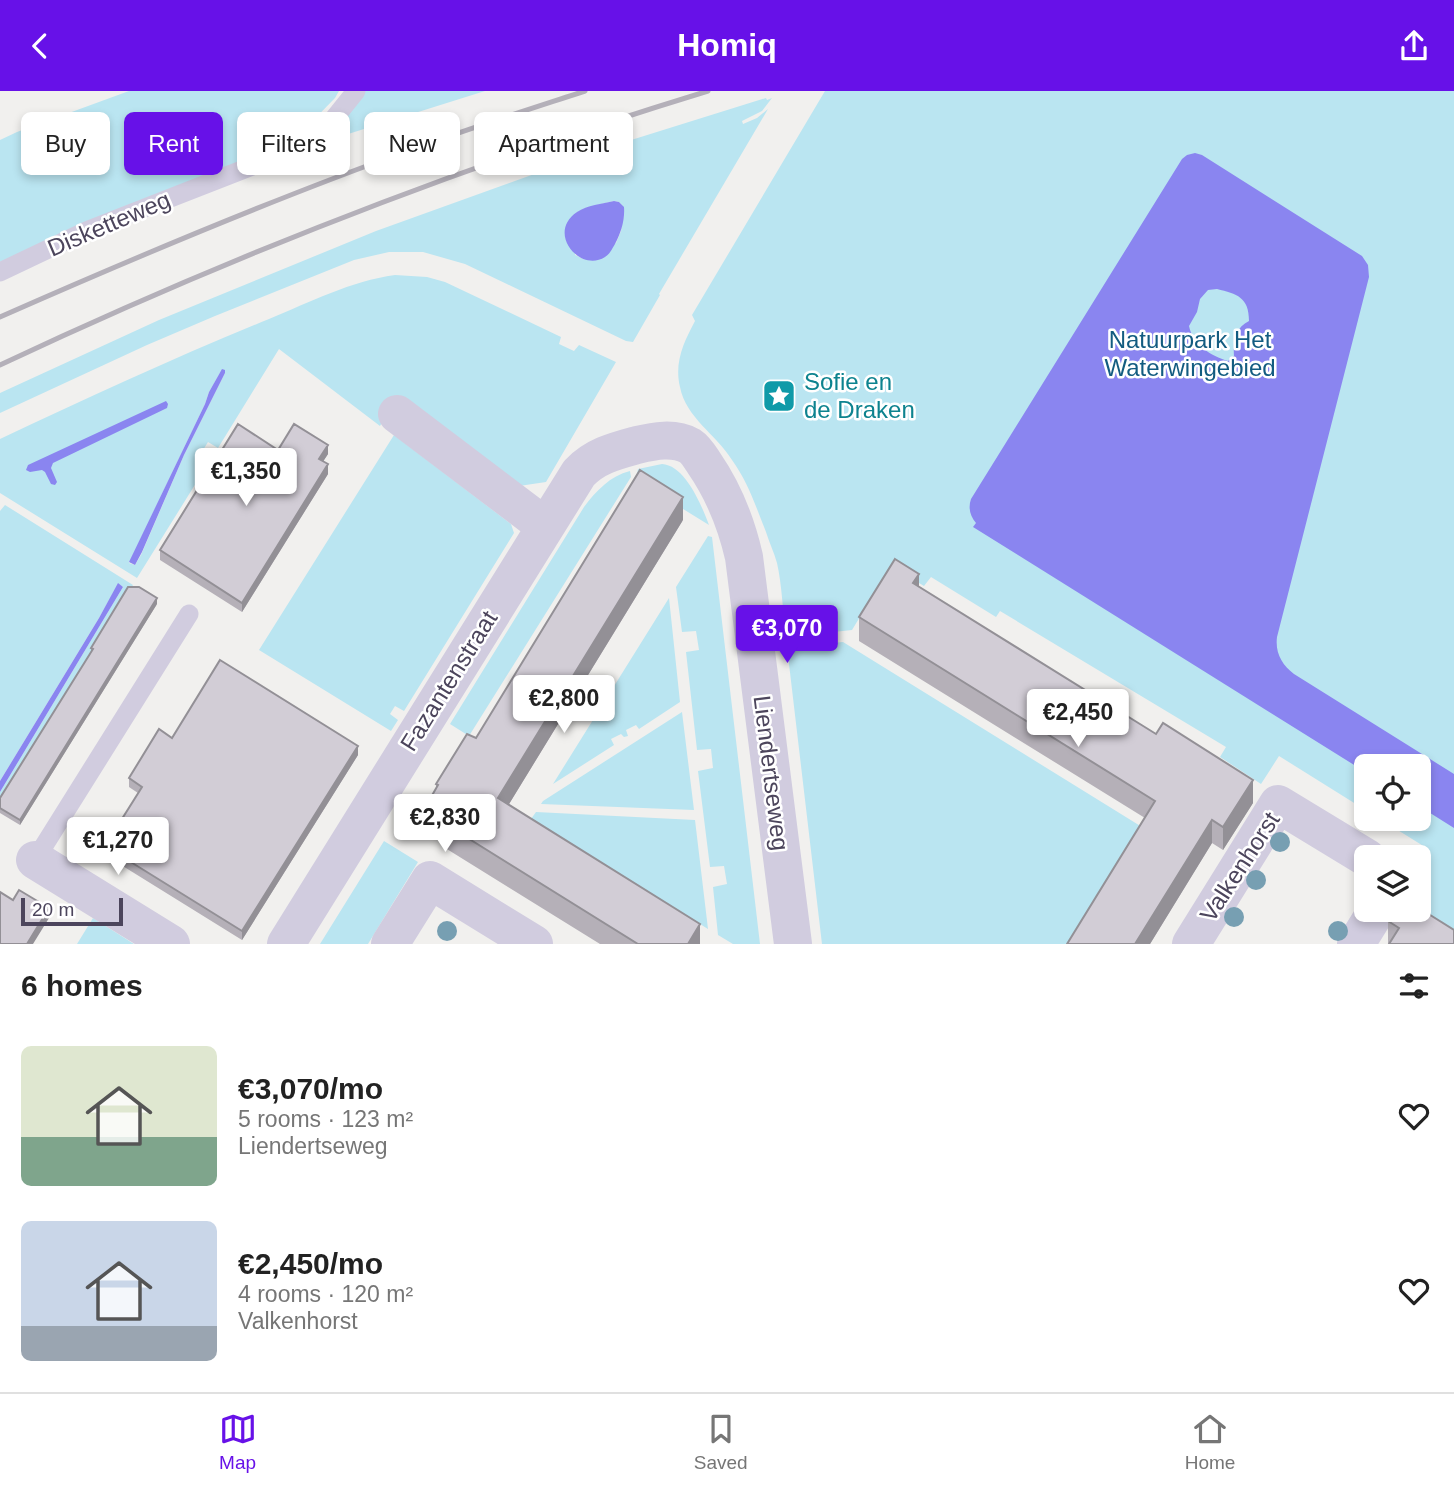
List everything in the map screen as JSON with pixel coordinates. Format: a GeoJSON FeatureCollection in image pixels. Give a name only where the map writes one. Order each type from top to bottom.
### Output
{"type":"FeatureCollection","features":[{"type":"Feature","properties":{"kind":"street"},"geometry":{"type":"LineString","coordinates":[[397,414],[545,526]]}},
{"type":"Feature","properties":{"kind":"street","name":"Fazantenstraat"},"geometry":{"type":"LineString","coordinates":[[286,944],[579,473],[595,459],[655,441],[670,441],[692,447]]}},
{"type":"Feature","properties":{"kind":"street","name":"Liendertseweg"},"geometry":{"type":"LineString","coordinates":[[692,447],[716,479],[737,526],[744,557],[793,944]]}},
{"type":"Feature","properties":{"kind":"street","name":"Valkenhorst"},"geometry":{"type":"LineString","coordinates":[[1191,944],[1278,804],[1354,850]]}},
{"type":"Feature","properties":{"kind":"street"},"geometry":{"type":"LineString","coordinates":[[35,860],[170,944]]}},
{"type":"Feature","properties":{"kind":"street"},"geometry":{"type":"LineString","coordinates":[[390,944],[430,880],[534,944]]}},
{"type":"Feature","properties":{"kind":"street"},"geometry":{"type":"LineString","coordinates":[[1356,944],[1370,922]]}},
{"type":"Feature","properties":{"kind":"lane","name":"Disketteweg"},"geometry":{"type":"LineString","coordinates":[[0,272],[86,231],[316,141],[356,91]]}},
{"type":"Feature","properties":{"kind":"lane"},"geometry":{"type":"LineString","coordinates":[[35,860],[189,614]]}},
{"type":"Feature","properties":{"kind":"green space"},"geometry":{"type":"Polygon","coordinates":[[[129,91],[339,91],[321,112],[237,112],[237,165],[223,170],[223,112],[124,112],[124,175],[212,175],[0,262],[0,140],[21,131],[21,175],[110,175],[110,112],[72,112],[129,91]]]}},
{"type":"Feature","properties":{"kind":"green space"},"geometry":{"type":"Polygon","coordinates":[[[359,91],[485,91],[418,112],[364,112],[364,129],[350,133],[350,112],[346,112],[359,91]]]}},
{"type":"Feature","properties":{"kind":"green space","name":"Natuurpark Het Waterwingebied"},"geometry":{"type":"Polygon","coordinates":[[[825,91],[1454,91],[1454,941],[1431,921],[1431,845],[1422,845],[1399,831],[1431,831],[1431,754],[1354,754],[1354,803],[1279,756],[1261,784],[1220,757],[1226,747],[1000,611],[996,617],[931,577],[924,586],[901,572],[889,569],[852,630],[786,637],[777,563],[755,504],[732,460],[695,417],[683,398],[678,369],[684,345],[695,321],[692,315],[825,91]]]}},
{"type":"Feature","properties":{"kind":"green space"},"geometry":{"type":"Polygon","coordinates":[[[772,98],[762,111],[742,121],[743,124],[757,118],[768,109],[633,342],[465,264],[423,252],[389,252],[354,260],[215,316],[0,413],[0,393],[159,320],[376,231],[531,175],[633,175],[633,139],[772,98]],[[614,201],[576,213],[575,255],[584,259],[616,243],[621,231],[624,208],[614,201]]]}},
{"type":"Feature","properties":{"kind":"green space"},"geometry":{"type":"Polygon","coordinates":[[[395,275],[427,277],[445,282],[561,337],[559,344],[574,351],[579,345],[616,362],[546,482],[519,486],[384,419],[380,426],[279,349],[218,448],[208,442],[197,460],[206,467],[137,578],[0,493],[0,439],[201,347],[331,293],[395,275]],[[220,373],[209,392],[129,563],[135,565],[141,555],[184,455],[225,373],[220,373]]]}},
{"type":"Feature","properties":{"kind":"green space"},"geometry":{"type":"Polygon","coordinates":[[[394,435],[511,524],[514,533],[404,711],[395,706],[390,714],[398,720],[391,731],[259,650],[394,435]]]}},
{"type":"Feature","properties":{"kind":"green space"},"geometry":{"type":"Polygon","coordinates":[[[662,464],[678,471],[692,488],[709,525],[636,480],[638,469],[662,464]]]}},
{"type":"Feature","properties":{"kind":"green space"},"geometry":{"type":"Polygon","coordinates":[[[630,471],[631,477],[469,736],[450,724],[584,507],[604,485],[616,476],[630,471]]]}},
{"type":"Feature","properties":{"kind":"green space"},"geometry":{"type":"Polygon","coordinates":[[[5,505],[133,585],[0,798],[0,792],[123,587],[118,584],[0,781],[0,511],[5,505]]]}},
{"type":"Feature","properties":{"kind":"green space"},"geometry":{"type":"Polygon","coordinates":[[[708,536],[712,537],[760,944],[733,944],[718,935],[713,887],[727,884],[724,866],[710,867],[698,771],[713,768],[711,749],[697,750],[686,652],[699,650],[696,631],[682,632],[676,587],[708,536]]]}},
{"type":"Feature","properties":{"kind":"green space"},"geometry":{"type":"Polygon","coordinates":[[[669,598],[680,702],[639,729],[636,725],[626,730],[628,736],[621,734],[611,739],[614,745],[553,784],[669,598]]]}},
{"type":"Feature","properties":{"kind":"green space"},"geometry":{"type":"Polygon","coordinates":[[[843,642],[1142,827],[1069,944],[822,944],[787,647],[843,642]]]}},
{"type":"Feature","properties":{"kind":"green space"},"geometry":{"type":"Polygon","coordinates":[[[682,712],[694,810],[541,804],[543,801],[682,712]]]}},
{"type":"Feature","properties":{"kind":"green space"},"geometry":{"type":"Polygon","coordinates":[[[536,812],[695,820],[708,929],[531,819],[536,812]]]}},
{"type":"Feature","properties":{"kind":"green space"},"geometry":{"type":"Polygon","coordinates":[[[384,841],[418,862],[368,944],[320,944],[384,841]]]}},
{"type":"Feature","properties":{"kind":"green space"},"geometry":{"type":"Polygon","coordinates":[[[93,918],[134,944],[77,944],[93,918]]]}},
{"type":"Feature","properties":{"kind":"shaded area"},"geometry":{"type":"Polygon","coordinates":[[[1195,153],[1202,155],[1362,256],[1368,265],[1369,277],[1277,637],[1277,648],[1283,663],[1294,674],[1422,754],[1354,754],[1354,765],[973,527],[976,523],[970,512],[971,499],[1182,159],[1195,153]],[[1217,289],[1208,290],[1200,299],[1197,312],[1189,326],[1194,339],[1204,349],[1228,361],[1234,356],[1238,331],[1249,321],[1247,307],[1236,295],[1217,289]]]}},
{"type":"Feature","properties":{"kind":"shaded area"},"geometry":{"type":"Polygon","coordinates":[[[614,201],[624,207],[624,217],[611,251],[595,261],[577,255],[566,240],[568,221],[585,208],[614,201]]]}},
{"type":"Feature","properties":{"kind":"shaded area"},"geometry":{"type":"Polygon","coordinates":[[[222,369],[225,373],[184,455],[135,565],[129,562],[222,369]]]}},
{"type":"Feature","properties":{"kind":"shaded area"},"geometry":{"type":"Polygon","coordinates":[[[166,401],[167,408],[53,463],[51,468],[57,482],[55,485],[51,484],[42,470],[26,470],[28,465],[166,401]]]}},
{"type":"Feature","properties":{"kind":"shaded area"},"geometry":{"type":"Polygon","coordinates":[[[118,583],[123,587],[0,792],[0,781],[118,583]]]}},
{"type":"Feature","properties":{"kind":"shaded area"},"geometry":{"type":"Polygon","coordinates":[[[1431,760],[1454,774],[1454,828],[1431,814],[1431,760]]]}},
{"type":"Feature","properties":{"kind":"building"},"geometry":{"type":"Polygon","coordinates":[[[238,424],[278,450],[294,424],[328,445],[319,459],[328,464],[242,603],[160,550],[238,424]]]}},
{"type":"Feature","properties":{"kind":"building"},"geometry":{"type":"Polygon","coordinates":[[[640,470],[683,497],[498,798],[700,924],[688,944],[638,944],[442,822],[449,811],[430,799],[438,785],[436,784],[467,734],[476,738],[640,470]]]}},
{"type":"Feature","properties":{"kind":"building"},"geometry":{"type":"Polygon","coordinates":[[[895,559],[919,574],[913,583],[1156,734],[1163,723],[1253,780],[1223,827],[1212,820],[1135,944],[1067,944],[1155,801],[859,617],[895,559]]]}},
{"type":"Feature","properties":{"kind":"building"},"geometry":{"type":"Polygon","coordinates":[[[128,587],[139,587],[157,598],[20,820],[0,808],[0,798],[93,649],[91,648],[128,587]]]}},
{"type":"Feature","properties":{"kind":"building"},"geometry":{"type":"Polygon","coordinates":[[[220,660],[358,746],[242,931],[105,846],[142,787],[129,778],[159,729],[172,738],[220,660]]]}},
{"type":"Feature","properties":{"kind":"building"},"geometry":{"type":"Polygon","coordinates":[[[19,890],[49,908],[27,944],[0,944],[0,892],[13,900],[19,890]]]}},
{"type":"Feature","properties":{"kind":"building"},"geometry":{"type":"Polygon","coordinates":[[[1431,916],[1454,930],[1454,944],[1389,944],[1399,928],[1390,922],[1431,922],[1431,916]]]}},
{"type":"Feature","properties":{"kind":"railway"},"geometry":{"type":"LineString","coordinates":[[0,317],[257,208],[456,134],[585,91]]}},
{"type":"Feature","properties":{"kind":"railway"},"geometry":{"type":"LineString","coordinates":[[0,365],[173,287],[349,215],[527,150],[708,91]]}},
{"type":"Feature","properties":{"kind":"place","name":"Sofie en de Draken"},"geometry":{"type":"Point","coordinates":[779,396]}}]}
